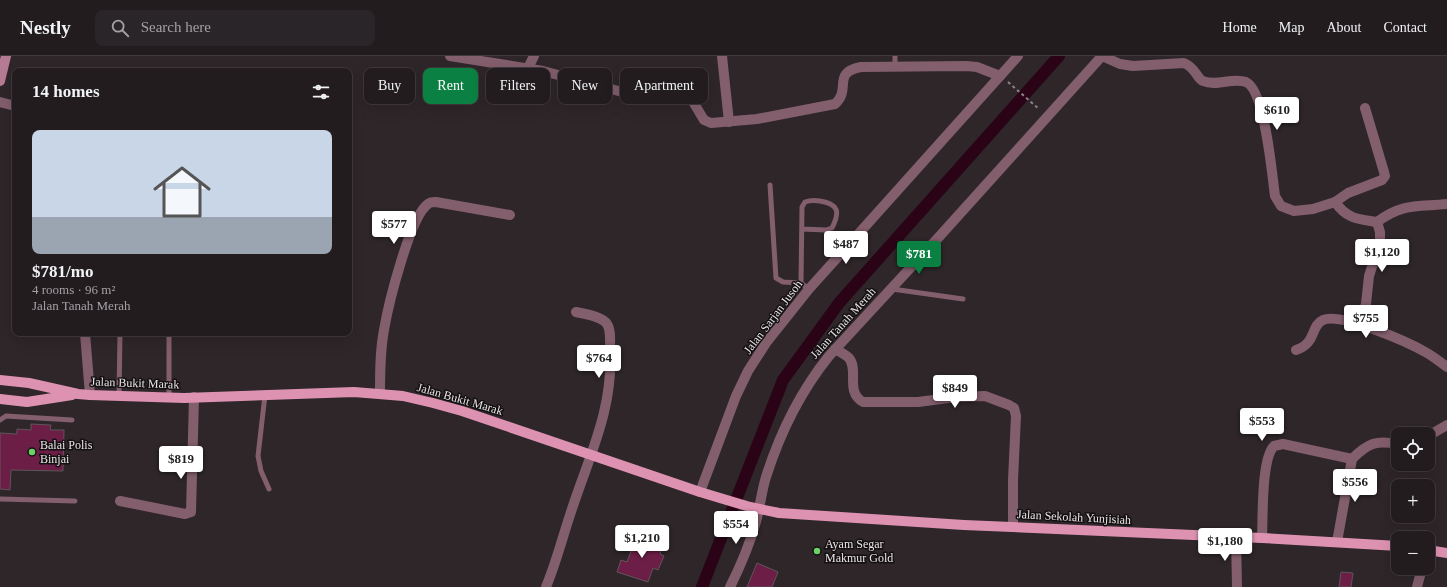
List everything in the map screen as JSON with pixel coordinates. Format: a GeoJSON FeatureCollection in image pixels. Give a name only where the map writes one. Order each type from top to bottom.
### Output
{"type":"FeatureCollection","features":[{"type":"Feature","properties":{"kind":"main road"},"geometry":{"type":"LineString","coordinates":[[0,81],[3,58]]}},
{"type":"Feature","properties":{"kind":"main road"},"geometry":{"type":"LineString","coordinates":[[0,375],[29,383]]}},
{"type":"Feature","properties":{"kind":"main road","name":"Jalan Bukit Marak"},"geometry":{"type":"LineString","coordinates":[[0,380],[29,383],[78,394],[90,395],[194,397],[322,392],[380,394],[433,403],[705,494],[754,508]]}},
{"type":"Feature","properties":{"kind":"main road","name":"Jalan Bukit Marak"},"geometry":{"type":"LineString","coordinates":[[0,399],[27,402],[78,394]]}},
{"type":"Feature","properties":{"kind":"main road","name":"Jalan Sekolah Yunjisiah"},"geometry":{"type":"LineString","coordinates":[[754,508],[814,516],[1391,546]]}},
{"type":"Feature","properties":{"kind":"main road"},"geometry":{"type":"LineString","coordinates":[[1435,551],[1447,553]]}},
{"type":"Feature","properties":{"kind":"street"},"geometry":{"type":"LineString","coordinates":[[450,56],[528,68],[534,56]]}},
{"type":"Feature","properties":{"kind":"street"},"geometry":{"type":"LineString","coordinates":[[722,56],[729,122]]}},
{"type":"Feature","properties":{"kind":"street","name":"Jalan Sarjan Jusoh"},"geometry":{"type":"LineString","coordinates":[[705,494],[726,420],[748,372],[805,286],[1018,56]]}},
{"type":"Feature","properties":{"kind":"street"},"geometry":{"type":"LineString","coordinates":[[1102,56],[1120,64],[1133,66],[1184,63],[1191,66],[1201,81],[1209,83],[1237,81],[1246,82],[1252,87],[1260,104],[1276,196],[1281,206],[1294,211],[1313,209],[1335,202],[1348,193],[1379,182],[1385,176],[1365,108]]}},
{"type":"Feature","properties":{"kind":"street","name":"Jalan Tanah Merah"},"geometry":{"type":"LineString","coordinates":[[730,587],[748,547],[754,508],[786,424],[801,395],[815,374],[835,349],[892,289],[1102,56]]}},
{"type":"Feature","properties":{"kind":"street"},"geometry":{"type":"LineString","coordinates":[[550,74],[646,98],[685,96],[692,100],[704,120],[711,123],[765,118],[835,104],[840,99],[845,74],[851,69],[861,67],[977,67],[1000,76]]}},
{"type":"Feature","properties":{"kind":"street"},"geometry":{"type":"LineString","coordinates":[[0,102],[12,105]]}},
{"type":"Feature","properties":{"kind":"street"},"geometry":{"type":"LineString","coordinates":[[380,394],[381,353],[384,329],[408,238],[426,205],[436,202],[510,215]]}},
{"type":"Feature","properties":{"kind":"street"},"geometry":{"type":"LineString","coordinates":[[1335,202],[1341,210],[1348,215],[1357,219],[1377,222],[1389,213],[1399,209],[1447,204]]}},
{"type":"Feature","properties":{"kind":"street"},"geometry":{"type":"LineString","coordinates":[[1359,324],[1366,304],[1369,276],[1380,242],[1380,232],[1377,222]]}},
{"type":"Feature","properties":{"kind":"street"},"geometry":{"type":"LineString","coordinates":[[546,587],[556,561],[572,507],[592,455],[604,417],[612,369],[609,330],[607,323],[600,318],[576,312]]}},
{"type":"Feature","properties":{"kind":"street"},"geometry":{"type":"LineString","coordinates":[[1296,350],[1308,343],[1317,325],[1323,320],[1344,320],[1359,324],[1413,345],[1428,353],[1447,367]]}},
{"type":"Feature","properties":{"kind":"street"},"geometry":{"type":"LineString","coordinates":[[85,336],[90,395]]}},
{"type":"Feature","properties":{"kind":"street"},"geometry":{"type":"LineString","coordinates":[[835,349],[850,360],[852,366],[852,383],[857,398],[863,402],[918,402],[982,396],[1009,404],[1014,408],[1016,416],[1013,480],[1013,527]]}},
{"type":"Feature","properties":{"kind":"street"},"geometry":{"type":"LineString","coordinates":[[120,501],[185,514],[191,512],[194,397]]}},
{"type":"Feature","properties":{"kind":"street"},"geometry":{"type":"LineString","coordinates":[[1435,432],[1447,425]]}},
{"type":"Feature","properties":{"kind":"street"},"geometry":{"type":"LineString","coordinates":[[1337,542],[1352,459],[1359,452],[1375,442],[1381,441],[1391,443]]}},
{"type":"Feature","properties":{"kind":"street"},"geometry":{"type":"LineString","coordinates":[[1262,538],[1265,478],[1269,454],[1274,446],[1283,444],[1352,459]]}},
{"type":"Feature","properties":{"kind":"street"},"geometry":{"type":"LineString","coordinates":[[1236,537],[1237,587]]}},
{"type":"Feature","properties":{"kind":"street"},"geometry":{"type":"LineString","coordinates":[[1417,587],[1420,575]]}},
{"type":"Feature","properties":{"kind":"lane"},"geometry":{"type":"LineString","coordinates":[[895,56],[895,67]]}},
{"type":"Feature","properties":{"kind":"lane"},"geometry":{"type":"LineString","coordinates":[[770,185],[776,278],[783,282],[805,286],[802,229],[802,207],[805,202],[810,200],[835,205],[835,222],[832,228],[826,230],[802,229]]}},
{"type":"Feature","properties":{"kind":"lane"},"geometry":{"type":"LineString","coordinates":[[892,289],[963,299]]}},
{"type":"Feature","properties":{"kind":"lane"},"geometry":{"type":"LineString","coordinates":[[119,396],[120,336]]}},
{"type":"Feature","properties":{"kind":"lane"},"geometry":{"type":"LineString","coordinates":[[169,336],[169,397]]}},
{"type":"Feature","properties":{"kind":"lane"},"geometry":{"type":"LineString","coordinates":[[265,395],[258,456],[261,471],[269,489]]}},
{"type":"Feature","properties":{"kind":"lane"},"geometry":{"type":"LineString","coordinates":[[0,420],[6,416],[72,420]]}},
{"type":"Feature","properties":{"kind":"lane"},"geometry":{"type":"LineString","coordinates":[[0,499],[75,502]]}},
{"type":"Feature","properties":{"kind":"path"},"geometry":{"type":"LineString","coordinates":[[1009,83],[1037,106]]}},
{"type":"Feature","properties":{"kind":"building","name":"Balai Polis Binjai"},"geometry":{"type":"Polygon","coordinates":[[[31,424],[51,425],[50,430],[64,430],[63,471],[11,470],[10,490],[0,489],[0,433],[17,434],[17,429],[31,430],[31,424]]]}},
{"type":"Feature","properties":{"kind":"building"},"geometry":{"type":"Polygon","coordinates":[[[637,535],[663,544],[660,554],[664,556],[658,570],[653,568],[648,582],[617,572],[621,560],[627,562],[637,535]]]}},
{"type":"Feature","properties":{"kind":"building"},"geometry":{"type":"Polygon","coordinates":[[[757,563],[778,572],[772,587],[747,587],[757,563]]]}},
{"type":"Feature","properties":{"kind":"building"},"geometry":{"type":"Polygon","coordinates":[[[1341,572],[1353,573],[1351,587],[1339,587],[1341,572]]]}},
{"type":"Feature","properties":{"kind":"waterway"},"geometry":{"type":"LineString","coordinates":[[702,587],[783,380],[839,303],[1059,56]]}},
{"type":"Feature","properties":{"kind":"place","name":"Balai Polis Binjai"},"geometry":{"type":"Point","coordinates":[32,452]}},
{"type":"Feature","properties":{"kind":"place","name":"Ayam Segar Makmur Gold"},"geometry":{"type":"Point","coordinates":[817,551]}}]}
